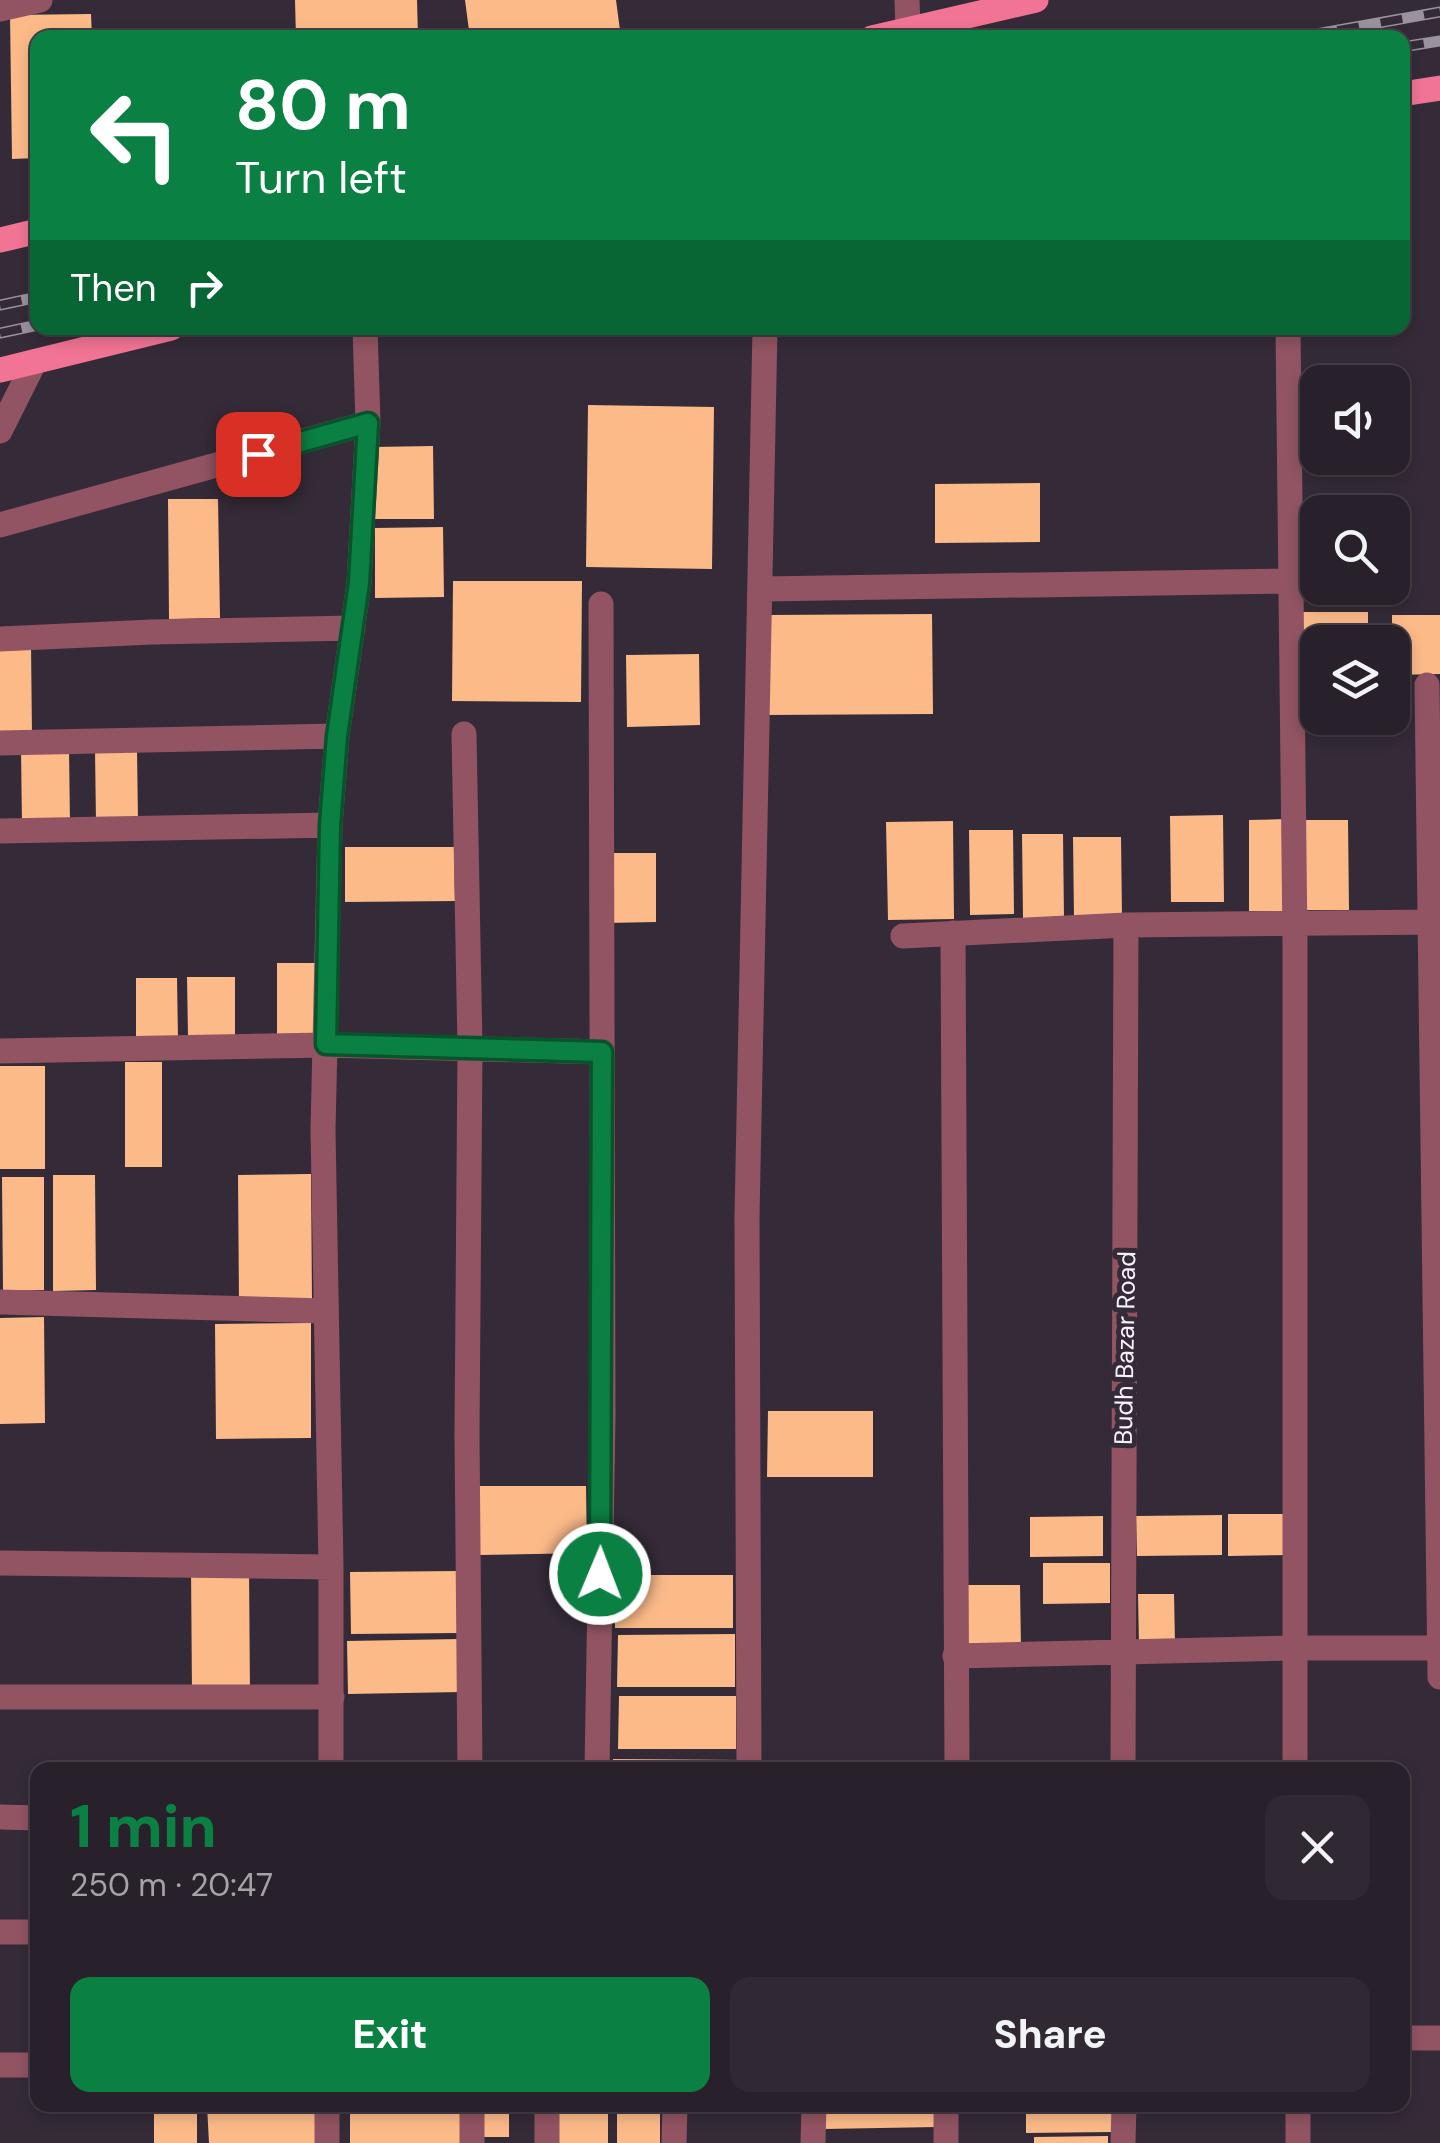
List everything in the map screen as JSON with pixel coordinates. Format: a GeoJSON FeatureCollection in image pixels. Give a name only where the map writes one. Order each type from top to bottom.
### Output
{"type":"FeatureCollection","features":[{"type":"Feature","properties":{"kind":"main road"},"geometry":{"type":"LineString","coordinates":[[904,30],[1036,0]]}},
{"type":"Feature","properties":{"kind":"main road"},"geometry":{"type":"LineString","coordinates":[[1410,93],[1440,88]]}},
{"type":"Feature","properties":{"kind":"main road"},"geometry":{"type":"LineString","coordinates":[[0,240],[30,233]]}},
{"type":"Feature","properties":{"kind":"main road"},"geometry":{"type":"LineString","coordinates":[[0,370],[144,335]]}},
{"type":"Feature","properties":{"kind":"street"},"geometry":{"type":"LineString","coordinates":[[0,9],[40,0]]}},
{"type":"Feature","properties":{"kind":"street"},"geometry":{"type":"LineString","coordinates":[[907,0],[908,29]]}},
{"type":"Feature","properties":{"kind":"street"},"geometry":{"type":"LineString","coordinates":[[330,1762],[331,1567],[323,1130],[330,825],[337,736],[359,583],[368,423],[364,335]]}},
{"type":"Feature","properties":{"kind":"street"},"geometry":{"type":"LineString","coordinates":[[749,1762],[747,1217],[765,335]]}},
{"type":"Feature","properties":{"kind":"street"},"geometry":{"type":"LineString","coordinates":[[1288,335],[1294,922],[1295,1762]]}},
{"type":"Feature","properties":{"kind":"street"},"geometry":{"type":"LineString","coordinates":[[0,431],[34,363]]}},
{"type":"Feature","properties":{"kind":"street"},"geometry":{"type":"LineString","coordinates":[[0,525],[368,423]]}},
{"type":"Feature","properties":{"kind":"street"},"geometry":{"type":"LineString","coordinates":[[761,589],[1291,581]]}},
{"type":"Feature","properties":{"kind":"street"},"geometry":{"type":"LineString","coordinates":[[597,1762],[603,1416],[601,604]]}},
{"type":"Feature","properties":{"kind":"street"},"geometry":{"type":"LineString","coordinates":[[0,639],[353,628]]}},
{"type":"Feature","properties":{"kind":"street"},"geometry":{"type":"LineString","coordinates":[[1427,685],[1436,922],[1440,1677]]}},
{"type":"Feature","properties":{"kind":"street"},"geometry":{"type":"LineString","coordinates":[[464,734],[470,1048],[470,1762]]}},
{"type":"Feature","properties":{"kind":"street"},"geometry":{"type":"LineString","coordinates":[[0,743],[337,736]]}},
{"type":"Feature","properties":{"kind":"street"},"geometry":{"type":"LineString","coordinates":[[0,830],[330,825]]}},
{"type":"Feature","properties":{"kind":"street"},"geometry":{"type":"LineString","coordinates":[[903,936],[1126,925],[1436,922]]}},
{"type":"Feature","properties":{"kind":"street","name":"Budh Bazar Road"},"geometry":{"type":"LineString","coordinates":[[1123,1762],[1126,925]]}},
{"type":"Feature","properties":{"kind":"street"},"geometry":{"type":"LineString","coordinates":[[953,934],[956,1762]]}},
{"type":"Feature","properties":{"kind":"street"},"geometry":{"type":"LineString","coordinates":[[0,1051],[326,1044],[602,1052]]}},
{"type":"Feature","properties":{"kind":"street"},"geometry":{"type":"LineString","coordinates":[[0,1302],[326,1312]]}},
{"type":"Feature","properties":{"kind":"street"},"geometry":{"type":"LineString","coordinates":[[0,1563],[331,1567]]}},
{"type":"Feature","properties":{"kind":"street"},"geometry":{"type":"LineString","coordinates":[[955,1656],[1440,1648]]}},
{"type":"Feature","properties":{"kind":"street"},"geometry":{"type":"LineString","coordinates":[[0,1697],[332,1698]]}},
{"type":"Feature","properties":{"kind":"street"},"geometry":{"type":"LineString","coordinates":[[0,1817],[30,1818]]}},
{"type":"Feature","properties":{"kind":"street"},"geometry":{"type":"LineString","coordinates":[[0,1932],[30,1932]]}},
{"type":"Feature","properties":{"kind":"street"},"geometry":{"type":"LineString","coordinates":[[1410,2038],[1440,2038]]}},
{"type":"Feature","properties":{"kind":"street"},"geometry":{"type":"LineString","coordinates":[[0,2065],[30,2065]]}},
{"type":"Feature","properties":{"kind":"street"},"geometry":{"type":"LineString","coordinates":[[327,2112],[327,2143]]}},
{"type":"Feature","properties":{"kind":"street"},"geometry":{"type":"LineString","coordinates":[[472,2112],[472,2143]]}},
{"type":"Feature","properties":{"kind":"street"},"geometry":{"type":"LineString","coordinates":[[546,2112],[547,2143]]}},
{"type":"Feature","properties":{"kind":"street"},"geometry":{"type":"LineString","coordinates":[[674,2143],[675,2112]]}},
{"type":"Feature","properties":{"kind":"street"},"geometry":{"type":"LineString","coordinates":[[813,2143],[814,2112]]}},
{"type":"Feature","properties":{"kind":"street"},"geometry":{"type":"LineString","coordinates":[[946,2112],[946,2143]]}},
{"type":"Feature","properties":{"kind":"street"},"geometry":{"type":"LineString","coordinates":[[1123,2143],[1124,2112]]}},
{"type":"Feature","properties":{"kind":"street"},"geometry":{"type":"LineString","coordinates":[[1298,2112],[1298,2143]]}},
{"type":"Feature","properties":{"kind":"building"},"geometry":{"type":"Polygon","coordinates":[[[295,0],[417,0],[418,30],[296,30],[295,0]]]}},
{"type":"Feature","properties":{"kind":"building"},"geometry":{"type":"Polygon","coordinates":[[[465,0],[616,0],[620,30],[469,30],[465,0]]]}},
{"type":"Feature","properties":{"kind":"building"},"geometry":{"type":"Polygon","coordinates":[[[91,14],[92,30],[30,30],[30,158],[12,159],[10,15],[91,14]]]}},
{"type":"Feature","properties":{"kind":"building"},"geometry":{"type":"Polygon","coordinates":[[[588,405],[714,407],[712,569],[586,567],[588,405]]]}},
{"type":"Feature","properties":{"kind":"building"},"geometry":{"type":"Polygon","coordinates":[[[433,446],[434,519],[374,519],[373,447],[433,446]]]}},
{"type":"Feature","properties":{"kind":"building"},"geometry":{"type":"Polygon","coordinates":[[[1040,483],[1040,542],[935,543],[935,484],[1040,483]]]}},
{"type":"Feature","properties":{"kind":"building"},"geometry":{"type":"Polygon","coordinates":[[[168,499],[218,499],[220,618],[169,619],[168,499]]]}},
{"type":"Feature","properties":{"kind":"building"},"geometry":{"type":"Polygon","coordinates":[[[443,527],[444,597],[375,598],[375,528],[443,527]]]}},
{"type":"Feature","properties":{"kind":"building"},"geometry":{"type":"Polygon","coordinates":[[[453,581],[582,581],[581,702],[452,701],[453,581]]]}},
{"type":"Feature","properties":{"kind":"building"},"geometry":{"type":"Polygon","coordinates":[[[1295,612],[1368,612],[1368,625],[1300,625],[1300,678],[1296,678],[1295,612]]]}},
{"type":"Feature","properties":{"kind":"building"},"geometry":{"type":"Polygon","coordinates":[[[932,614],[933,714],[767,715],[767,615],[932,614]]]}},
{"type":"Feature","properties":{"kind":"building"},"geometry":{"type":"Polygon","coordinates":[[[1392,615],[1440,615],[1440,674],[1410,675],[1410,625],[1392,625],[1392,615]]]}},
{"type":"Feature","properties":{"kind":"building"},"geometry":{"type":"Polygon","coordinates":[[[0,645],[31,645],[32,736],[0,737],[0,645]]]}},
{"type":"Feature","properties":{"kind":"building"},"geometry":{"type":"Polygon","coordinates":[[[699,654],[700,725],[627,727],[626,655],[699,654]]]}},
{"type":"Feature","properties":{"kind":"building"},"geometry":{"type":"Polygon","coordinates":[[[69,749],[70,824],[22,824],[21,750],[69,749]]]}},
{"type":"Feature","properties":{"kind":"building"},"geometry":{"type":"Polygon","coordinates":[[[95,750],[137,750],[138,821],[96,822],[95,750]]]}},
{"type":"Feature","properties":{"kind":"building"},"geometry":{"type":"Polygon","coordinates":[[[1223,815],[1224,902],[1171,902],[1170,816],[1223,815]]]}},
{"type":"Feature","properties":{"kind":"building"},"geometry":{"type":"Polygon","coordinates":[[[1286,819],[1287,911],[1249,911],[1249,820],[1286,819]]]}},
{"type":"Feature","properties":{"kind":"building"},"geometry":{"type":"Polygon","coordinates":[[[1299,820],[1348,820],[1349,910],[1299,910],[1299,820]]]}},
{"type":"Feature","properties":{"kind":"building"},"geometry":{"type":"Polygon","coordinates":[[[953,821],[954,919],[888,920],[886,822],[953,821]]]}},
{"type":"Feature","properties":{"kind":"building"},"geometry":{"type":"Polygon","coordinates":[[[969,830],[1013,830],[1014,914],[970,915],[969,830]]]}},
{"type":"Feature","properties":{"kind":"building"},"geometry":{"type":"Polygon","coordinates":[[[1022,834],[1063,834],[1064,919],[1023,919],[1022,834]]]}},
{"type":"Feature","properties":{"kind":"building"},"geometry":{"type":"Polygon","coordinates":[[[1073,837],[1121,837],[1122,918],[1074,918],[1073,837]]]}},
{"type":"Feature","properties":{"kind":"building"},"geometry":{"type":"Polygon","coordinates":[[[345,847],[454,847],[455,901],[345,902],[345,847]]]}},
{"type":"Feature","properties":{"kind":"building"},"geometry":{"type":"Polygon","coordinates":[[[606,853],[656,853],[656,922],[606,923],[606,853]]]}},
{"type":"Feature","properties":{"kind":"building"},"geometry":{"type":"Polygon","coordinates":[[[277,963],[316,963],[317,1040],[277,1040],[277,963]]]}},
{"type":"Feature","properties":{"kind":"building"},"geometry":{"type":"Polygon","coordinates":[[[187,977],[235,977],[235,1037],[188,1037],[187,977]]]}},
{"type":"Feature","properties":{"kind":"building"},"geometry":{"type":"Polygon","coordinates":[[[136,978],[177,978],[178,1039],[136,1040],[136,978]]]}},
{"type":"Feature","properties":{"kind":"building"},"geometry":{"type":"Polygon","coordinates":[[[125,1062],[162,1062],[162,1167],[125,1167],[125,1062]]]}},
{"type":"Feature","properties":{"kind":"building"},"geometry":{"type":"Polygon","coordinates":[[[0,1066],[45,1066],[45,1169],[0,1169],[0,1066]]]}},
{"type":"Feature","properties":{"kind":"building"},"geometry":{"type":"Polygon","coordinates":[[[311,1174],[312,1302],[239,1303],[238,1175],[311,1174]]]}},
{"type":"Feature","properties":{"kind":"building"},"geometry":{"type":"Polygon","coordinates":[[[53,1175],[95,1175],[96,1290],[53,1291],[53,1175]]]}},
{"type":"Feature","properties":{"kind":"building"},"geometry":{"type":"Polygon","coordinates":[[[2,1177],[44,1177],[44,1290],[3,1291],[2,1177]]]}},
{"type":"Feature","properties":{"kind":"building"},"geometry":{"type":"Polygon","coordinates":[[[44,1317],[45,1423],[0,1424],[0,1318],[44,1317]]]}},
{"type":"Feature","properties":{"kind":"building"},"geometry":{"type":"Polygon","coordinates":[[[311,1323],[311,1438],[216,1439],[215,1324],[311,1323]]]}},
{"type":"Feature","properties":{"kind":"building"},"geometry":{"type":"Polygon","coordinates":[[[768,1411],[873,1411],[873,1477],[767,1477],[768,1411]]]}},
{"type":"Feature","properties":{"kind":"building"},"geometry":{"type":"Polygon","coordinates":[[[478,1486],[586,1486],[587,1553],[479,1555],[478,1486]]]}},
{"type":"Feature","properties":{"kind":"building"},"geometry":{"type":"Polygon","coordinates":[[[1228,1514],[1290,1514],[1290,1555],[1228,1556],[1228,1514]]]}},
{"type":"Feature","properties":{"kind":"building"},"geometry":{"type":"Polygon","coordinates":[[[1222,1515],[1222,1555],[1137,1556],[1136,1516],[1222,1515]]]}},
{"type":"Feature","properties":{"kind":"building"},"geometry":{"type":"Polygon","coordinates":[[[1103,1516],[1103,1556],[1030,1557],[1030,1517],[1103,1516]]]}},
{"type":"Feature","properties":{"kind":"building"},"geometry":{"type":"Polygon","coordinates":[[[1043,1563],[1110,1563],[1110,1603],[1043,1604],[1043,1563]]]}},
{"type":"Feature","properties":{"kind":"building"},"geometry":{"type":"Polygon","coordinates":[[[191,1566],[249,1566],[250,1696],[192,1696],[191,1566]]]}},
{"type":"Feature","properties":{"kind":"building"},"geometry":{"type":"Polygon","coordinates":[[[458,1571],[459,1633],[351,1634],[350,1572],[458,1571]]]}},
{"type":"Feature","properties":{"kind":"building"},"geometry":{"type":"Polygon","coordinates":[[[615,1575],[733,1575],[733,1628],[615,1628],[615,1575]]]}},
{"type":"Feature","properties":{"kind":"building"},"geometry":{"type":"Polygon","coordinates":[[[962,1585],[1020,1585],[1021,1649],[963,1650],[962,1585]]]}},
{"type":"Feature","properties":{"kind":"building"},"geometry":{"type":"Polygon","coordinates":[[[1138,1594],[1174,1594],[1175,1644],[1139,1645],[1138,1594]]]}},
{"type":"Feature","properties":{"kind":"building"},"geometry":{"type":"Polygon","coordinates":[[[735,1634],[735,1687],[617,1687],[618,1635],[735,1634]]]}},
{"type":"Feature","properties":{"kind":"building"},"geometry":{"type":"Polygon","coordinates":[[[460,1639],[461,1692],[348,1694],[347,1641],[460,1639]]]}},
{"type":"Feature","properties":{"kind":"building"},"geometry":{"type":"Polygon","coordinates":[[[619,1696],[736,1696],[736,1749],[618,1749],[619,1696]]]}},
{"type":"Feature","properties":{"kind":"building"},"geometry":{"type":"Polygon","coordinates":[[[613,1759],[745,1760],[745,1762],[613,1759]]]}},
{"type":"Feature","properties":{"kind":"building"},"geometry":{"type":"Polygon","coordinates":[[[154,2112],[197,2112],[197,2143],[154,2143],[154,2112]]]}},
{"type":"Feature","properties":{"kind":"building"},"geometry":{"type":"Polygon","coordinates":[[[207,2112],[318,2112],[319,2143],[209,2143],[207,2112]]]}},
{"type":"Feature","properties":{"kind":"building"},"geometry":{"type":"Polygon","coordinates":[[[350,2112],[467,2112],[467,2143],[350,2143],[350,2112]]]}},
{"type":"Feature","properties":{"kind":"building"},"geometry":{"type":"Polygon","coordinates":[[[477,2112],[509,2112],[509,2137],[478,2137],[477,2112]]]}},
{"type":"Feature","properties":{"kind":"building"},"geometry":{"type":"Polygon","coordinates":[[[559,2112],[608,2112],[608,2143],[559,2143],[559,2112]]]}},
{"type":"Feature","properties":{"kind":"building"},"geometry":{"type":"Polygon","coordinates":[[[617,2112],[660,2112],[660,2143],[617,2143],[617,2112]]]}},
{"type":"Feature","properties":{"kind":"building"},"geometry":{"type":"Polygon","coordinates":[[[823,2112],[936,2112],[937,2127],[823,2129],[823,2112]]]}},
{"type":"Feature","properties":{"kind":"building"},"geometry":{"type":"Polygon","coordinates":[[[1026,2112],[1112,2112],[1112,2132],[1026,2133],[1026,2112]]]}},
{"type":"Feature","properties":{"kind":"building"},"geometry":{"type":"Polygon","coordinates":[[[1108,2136],[1108,2143],[1034,2143],[1034,2137],[1108,2136]]]}},
{"type":"Feature","properties":{"kind":"railway"},"geometry":{"type":"LineString","coordinates":[[1339,30],[1440,12]]}},
{"type":"Feature","properties":{"kind":"railway"},"geometry":{"type":"LineString","coordinates":[[1410,46],[1440,41]]}},
{"type":"Feature","properties":{"kind":"railway"},"geometry":{"type":"LineString","coordinates":[[0,305],[30,299]]}},
{"type":"Feature","properties":{"kind":"railway"},"geometry":{"type":"LineString","coordinates":[[0,333],[30,327]]}},
{"type":"Feature","properties":{"kind":"route"},"geometry":{"type":"LineString","coordinates":[[258,454],[368,423],[359,583],[337,736],[330,825],[326,1044],[602,1052],[600,1574]]}}]}
